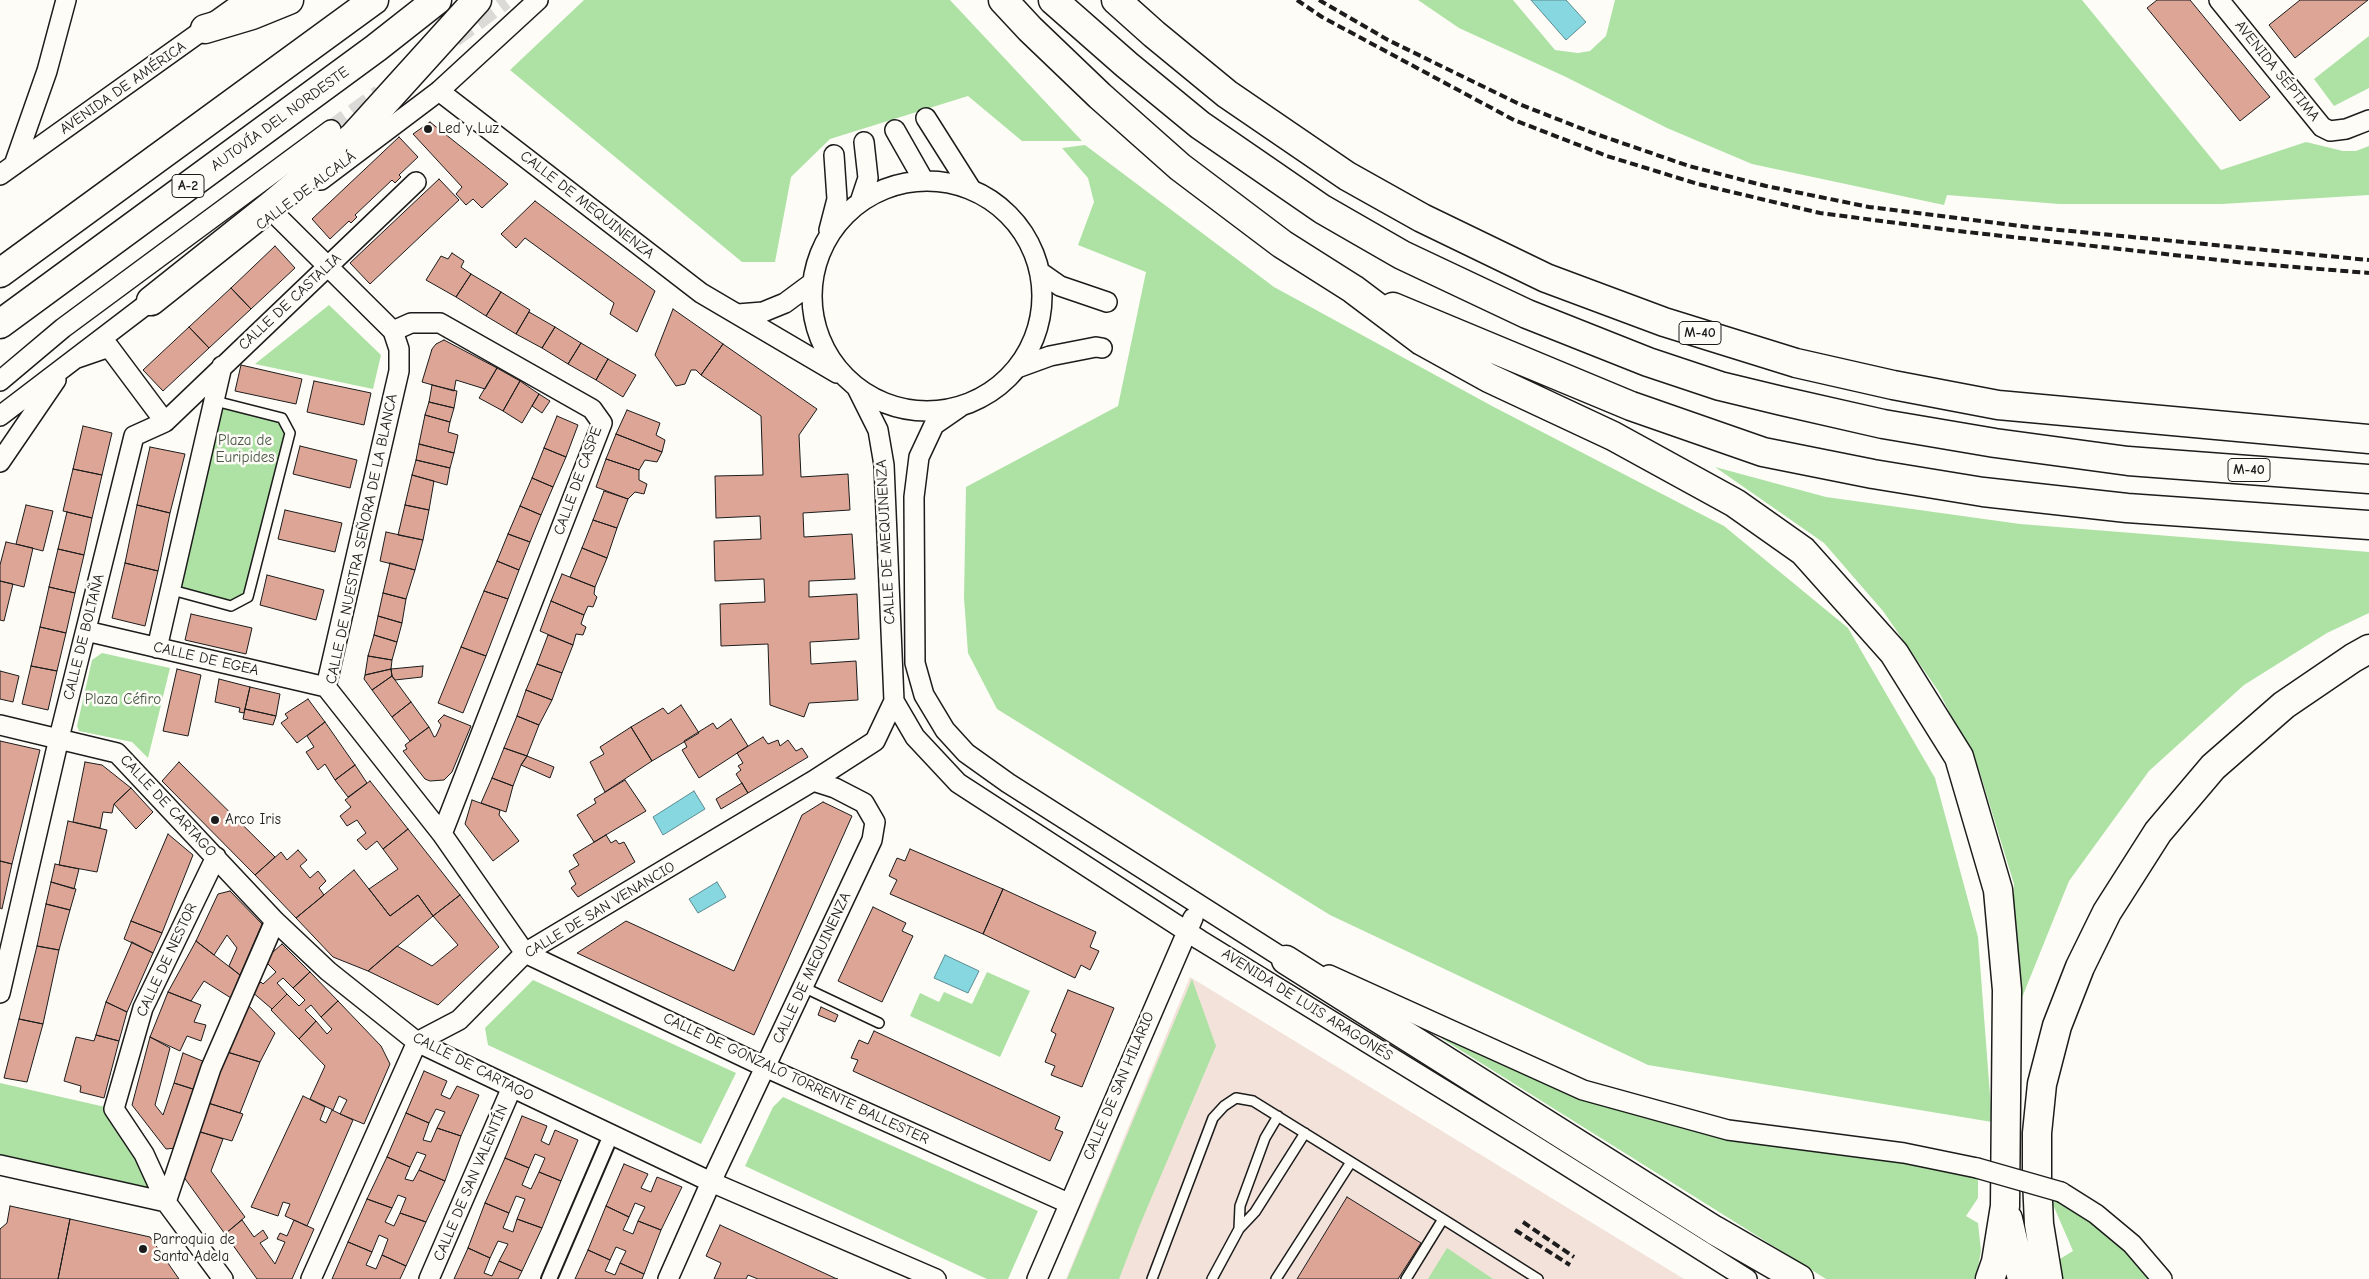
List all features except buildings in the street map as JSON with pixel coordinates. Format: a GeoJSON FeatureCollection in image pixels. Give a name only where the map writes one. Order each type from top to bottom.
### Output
{"type":"FeatureCollection","features":[{"type":"Feature","properties":{"kind":"highway"},"geometry":{"type":"LineString","coordinates":[[205,29],[252,15],[289,0]]}},
{"type":"Feature","properties":{"kind":"highway","name":"A-2"},"geometry":{"type":"LineString","coordinates":[[0,273],[374,0]]}},
{"type":"Feature","properties":{"kind":"highway","name":"AUTOVÍA DEL NORDESTE"},"geometry":{"type":"LineString","coordinates":[[0,324],[382,43],[437,0]]}},
{"type":"Feature","properties":{"kind":"highway"},"geometry":{"type":"LineString","coordinates":[[151,301],[273,204],[354,136],[477,0]]}},
{"type":"Feature","properties":{"kind":"highway"},"geometry":{"type":"LineString","coordinates":[[1002,0],[1030,30],[1180,167],[1282,244],[1353,289],[1422,341],[1489,378],[1613,436],[1735,503],[1803,552],[1894,653],[1959,758],[1998,890],[2007,990],[2004,1206],[1996,1262],[1990,1279]]}},
{"type":"Feature","properties":{"kind":"highway","name":"M-40"},"geometry":{"type":"LineString","coordinates":[[1053,0],[1127,65],[1200,125],[1322,209],[1402,255],[1527,314],[1648,362],[1720,386],[1792,403],[1883,424],[1995,443],[2128,461],[2369,479]]}},
{"type":"Feature","properties":{"kind":"highway","name":"M-40"},"geometry":{"type":"LineString","coordinates":[[1116,0],[1227,94],[1347,176],[1422,218],[1546,278],[1664,322],[1796,363],[1893,385],[1998,405],[2369,439]]}},
{"type":"Feature","properties":{"kind":"highway"},"geometry":{"type":"LineString","coordinates":[[1353,289],[1631,406],[1763,452],[1873,474],[1982,492],[2127,508],[2369,525]]}},
{"type":"Feature","properties":{"kind":"highway"},"geometry":{"type":"LineString","coordinates":[[2048,1279],[2039,1224],[2037,1179],[2037,1133],[2042,1084],[2057,1026],[2080,967],[2106,912],[2158,832],[2213,767],[2284,705],[2353,658],[2369,650]]}},
{"type":"Feature","properties":{"kind":"highway"},"geometry":{"type":"LineString","coordinates":[[1286,960],[1714,1230],[1798,1279]]}},
{"type":"Feature","properties":{"kind":"highway"},"geometry":{"type":"LineString","coordinates":[[2004,1206],[2022,1279]]}},
{"type":"Feature","properties":{"kind":"street"},"geometry":{"type":"LineString","coordinates":[[5,169],[47,71],[66,0]]}},
{"type":"Feature","properties":{"kind":"street","name":"AVENIDA DE AMÉRICA"},"geometry":{"type":"LineString","coordinates":[[5,169],[245,0]]}},
{"type":"Feature","properties":{"kind":"street","name":"CALLE DE ALCALÁ"},"geometry":{"type":"LineString","coordinates":[[0,416],[151,301],[275,214],[439,91],[538,0]]}},
{"type":"Feature","properties":{"kind":"street","name":"AVENIDA SÉPTIMA"},"geometry":{"type":"LineString","coordinates":[[2219,0],[2322,127],[2330,130],[2346,129],[2369,120]]}},
{"type":"Feature","properties":{"kind":"street","name":"CALLE DE MEQUINENZA"},"geometry":{"type":"LineString","coordinates":[[439,91],[701,293],[850,382],[878,430],[884,465],[894,701]]}},
{"type":"Feature","properties":{"kind":"street"},"geometry":{"type":"LineString","coordinates":[[926,118],[971,189]]}},
{"type":"Feature","properties":{"kind":"street"},"geometry":{"type":"LineString","coordinates":[[0,381],[63,328],[331,130]]}},
{"type":"Feature","properties":{"kind":"street"},"geometry":{"type":"LineString","coordinates":[[895,130],[924,181]]}},
{"type":"Feature","properties":{"kind":"street"},"geometry":{"type":"LineString","coordinates":[[860,202],[868,178],[864,142]]}},
{"type":"Feature","properties":{"kind":"street"},"geometry":{"type":"LineString","coordinates":[[827,238],[837,199],[834,155]]}},
{"type":"Feature","properties":{"kind":"street"},"geometry":{"type":"LineString","coordinates":[[924,181],[948,182],[971,189],[995,203],[1016,222],[1031,246],[1040,272],[1042,289],[1039,322],[1034,338],[1017,368],[991,392],[960,407],[933,411],[906,410],[888,405],[850,382],[828,356],[817,333],[812,308],[812,283],[820,252],[827,238],[842,218],[860,202],[880,190],[901,184],[924,181]]}},
{"type":"Feature","properties":{"kind":"street","name":"CALLE DE CASTALIA"},"geometry":{"type":"LineString","coordinates":[[165,422],[416,182]]}},
{"type":"Feature","properties":{"kind":"street"},"geometry":{"type":"LineString","coordinates":[[275,214],[393,331]]}},
{"type":"Feature","properties":{"kind":"street"},"geometry":{"type":"LineString","coordinates":[[1040,272],[1060,286],[1107,302]]}},
{"type":"Feature","properties":{"kind":"street"},"geometry":{"type":"LineString","coordinates":[[738,314],[763,312],[785,303],[812,283]]}},
{"type":"Feature","properties":{"kind":"street","name":"CALLE DE CASPE"},"geometry":{"type":"LineString","coordinates":[[393,331],[411,323],[440,323],[592,409],[602,423],[442,834]]}},
{"type":"Feature","properties":{"kind":"street","name":"CALLE DE NUESTRA SEÑORA DE LA BLANCA"},"geometry":{"type":"LineString","coordinates":[[393,331],[399,349],[399,371],[326,687],[442,834],[525,953]]}},
{"type":"Feature","properties":{"kind":"street"},"geometry":{"type":"LineString","coordinates":[[1017,368],[1050,356],[1096,347],[1102,348]]}},
{"type":"Feature","properties":{"kind":"street"},"geometry":{"type":"LineString","coordinates":[[71,363],[109,348],[165,422]]}},
{"type":"Feature","properties":{"kind":"street","name":"CALLE DE ALCALÁ"},"geometry":{"type":"LineString","coordinates":[[0,462],[71,363]]}},
{"type":"Feature","properties":{"kind":"street"},"geometry":{"type":"LineString","coordinates":[[157,648],[172,590],[222,366]]}},
{"type":"Feature","properties":{"kind":"street","name":"AVENIDA DE LUIS ARAGONÉS"},"geometry":{"type":"LineString","coordinates":[[960,407],[934,425],[919,457],[914,497],[915,662],[924,695],[945,730],[966,753],[1008,783],[1286,960],[1332,976],[1583,1090],[1728,1130],[1904,1153],[1977,1168],[2061,1192],[2096,1214],[2132,1244],[2162,1279]]}},
{"type":"Feature","properties":{"kind":"street","name":"CALLE DE BOLTAÑA"},"geometry":{"type":"LineString","coordinates":[[0,993],[59,738],[134,436],[165,422]]}},
{"type":"Feature","properties":{"kind":"street","name":"CALLE DE EGEA"},"geometry":{"type":"LineString","coordinates":[[86,631],[326,687]]}},
{"type":"Feature","properties":{"kind":"street","name":"AVENIDA DE LUIS ARAGONÉS"},"geometry":{"type":"LineString","coordinates":[[894,701],[915,738],[958,783],[1190,925],[1747,1279]]}},
{"type":"Feature","properties":{"kind":"street","name":"CALLE DE SAN VENANCIO"},"geometry":{"type":"LineString","coordinates":[[417,1042],[459,1020],[525,953],[813,781],[875,741],[894,701]]}},
{"type":"Feature","properties":{"kind":"street","name":"CALLE DE CARTAGO"},"geometry":{"type":"LineString","coordinates":[[0,725],[117,753],[275,921],[328,972],[417,1042],[711,1182],[936,1279]]}},
{"type":"Feature","properties":{"kind":"street","name":"CALLE DE MEQUINENZA"},"geometry":{"type":"LineString","coordinates":[[668,1279],[711,1182],[872,840],[876,822],[864,803],[835,788],[813,781]]}},
{"type":"Feature","properties":{"kind":"street","name":"CALLE DE NESTOR"},"geometry":{"type":"LineString","coordinates":[[216,857],[143,1008],[114,1109],[144,1154],[166,1202],[223,1279]]}},
{"type":"Feature","properties":{"kind":"street"},"geometry":{"type":"LineString","coordinates":[[1184,894],[1190,925],[1218,916]]}},
{"type":"Feature","properties":{"kind":"street"},"geometry":{"type":"LineString","coordinates":[[0,1165],[166,1202],[211,1068],[275,921]]}},
{"type":"Feature","properties":{"kind":"street","name":"CALLE DE SAN HILARIO"},"geometry":{"type":"LineString","coordinates":[[1036,1279],[1190,925]]}},
{"type":"Feature","properties":{"kind":"street","name":"CALLE DE GONZALO TORRENTE BALLESTER"},"geometry":{"type":"LineString","coordinates":[[525,953],[766,1067],[1068,1203]]}},
{"type":"Feature","properties":{"kind":"street"},"geometry":{"type":"LineString","coordinates":[[311,1279],[417,1042]]}},
{"type":"Feature","properties":{"kind":"street","name":"CALLE DE SAN VALENTÍN"},"geometry":{"type":"LineString","coordinates":[[429,1279],[512,1087]]}},
{"type":"Feature","properties":{"kind":"street"},"geometry":{"type":"LineString","coordinates":[[549,1279],[612,1135]]}},
{"type":"Feature","properties":{"kind":"lane"},"geometry":{"type":"LineString","coordinates":[[172,590],[231,606],[248,597],[290,433],[282,418],[215,401]]}},
{"type":"Feature","properties":{"kind":"lane"},"geometry":{"type":"LineString","coordinates":[[803,987],[879,1023]]}},
{"type":"Feature","properties":{"kind":"lane"},"geometry":{"type":"LineString","coordinates":[[1152,1279],[1214,1118],[1224,1106],[1236,1098],[1253,1101],[1538,1279]]}},
{"type":"Feature","properties":{"kind":"lane"},"geometry":{"type":"LineString","coordinates":[[1239,1229],[1240,1206],[1265,1138],[1278,1116]]}},
{"type":"Feature","properties":{"kind":"lane"},"geometry":{"type":"LineString","coordinates":[[1212,1279],[1239,1229],[1255,1212],[1305,1133]]}},
{"type":"Feature","properties":{"kind":"lane"},"geometry":{"type":"LineString","coordinates":[[1276,1279],[1350,1162]]}},
{"type":"Feature","properties":{"kind":"lane"},"geometry":{"type":"LineString","coordinates":[[1406,1279],[1443,1219]]}},
{"type":"Feature","properties":{"kind":"shaded area"},"geometry":{"type":"Polygon","coordinates":[[[1190,977],[1684,1279],[1066,1279],[1190,977]]]}},
{"type":"Feature","properties":{"kind":"green space"},"geometry":{"type":"Polygon","coordinates":[[[584,0],[950,0],[1082,141],[1022,141],[968,96],[830,139],[791,177],[775,262],[742,262],[510,70],[584,0]]]}},
{"type":"Feature","properties":{"kind":"green space"},"geometry":{"type":"Polygon","coordinates":[[[1418,0],[1513,0],[1555,50],[1578,53],[1590,51],[1606,36],[1615,0],[2082,0],[2221,170],[2306,142],[2343,151],[2356,151],[2369,146],[2369,195],[2222,204],[2059,204],[1947,195],[1944,205],[1752,164],[1667,128],[1566,77],[1459,28],[1418,0]]]}},
{"type":"Feature","properties":{"kind":"green space"},"geometry":{"type":"Polygon","coordinates":[[[2369,36],[2369,88],[2334,106],[2314,79],[2369,36]]]}},
{"type":"Feature","properties":{"kind":"green space"},"geometry":{"type":"Polygon","coordinates":[[[1085,145],[1274,287],[1492,406],[1724,526],[1848,628],[1935,778],[1978,937],[1992,1122],[1648,1065],[1330,915],[997,709],[968,653],[964,598],[966,487],[1118,406],[1146,272],[1078,245],[1094,202],[1088,178],[1062,148],[1085,145]]]}},
{"type":"Feature","properties":{"kind":"green space"},"geometry":{"type":"Polygon","coordinates":[[[329,305],[381,355],[373,389],[255,364],[329,305]]]}},
{"type":"Feature","properties":{"kind":"green space","name":"Plaza de Euripides"},"geometry":{"type":"Polygon","coordinates":[[[219,405],[278,422],[286,435],[244,594],[229,601],[177,589],[219,405]]]}},
{"type":"Feature","properties":{"kind":"green space"},"geometry":{"type":"Polygon","coordinates":[[[1715,467],[1826,497],[2020,524],[2369,552],[2369,613],[2327,633],[2244,685],[2149,771],[2069,881],[2013,1020],[2014,884],[1979,770],[1939,692],[1883,611],[1824,543],[1715,467]]]}},
{"type":"Feature","properties":{"kind":"green space","name":"Plaza Céfiro"},"geometry":{"type":"Polygon","coordinates":[[[102,653],[170,668],[148,758],[132,742],[79,731],[77,726],[92,660],[102,653]]]}},
{"type":"Feature","properties":{"kind":"green space"},"geometry":{"type":"Polygon","coordinates":[[[987,972],[1030,991],[1000,1057],[910,1016],[920,993],[939,1002],[944,992],[972,1004],[987,972]]]}},
{"type":"Feature","properties":{"kind":"green space"},"geometry":{"type":"Polygon","coordinates":[[[1192,979],[1216,1046],[1139,1227],[1119,1279],[1067,1279],[1192,979]]]}},
{"type":"Feature","properties":{"kind":"green space"},"geometry":{"type":"Polygon","coordinates":[[[533,980],[736,1073],[701,1144],[488,1045],[485,1028],[533,980]]]}},
{"type":"Feature","properties":{"kind":"green space"},"geometry":{"type":"Polygon","coordinates":[[[1443,1036],[1586,1098],[1978,1175],[1978,1198],[1966,1216],[1978,1223],[1981,1251],[1976,1277],[1974,1279],[1826,1279],[1441,1038],[1443,1036]]]}},
{"type":"Feature","properties":{"kind":"green space"},"geometry":{"type":"Polygon","coordinates":[[[0,1083],[114,1109],[166,1202],[0,1165],[0,1083]]]}},
{"type":"Feature","properties":{"kind":"green space"},"geometry":{"type":"Polygon","coordinates":[[[783,1097],[1038,1211],[1008,1279],[987,1279],[745,1166],[773,1107],[783,1097]]]}},
{"type":"Feature","properties":{"kind":"green space"},"geometry":{"type":"Polygon","coordinates":[[[2051,1200],[2062,1201],[2104,1230],[2144,1266],[2152,1279],[2060,1279],[2055,1262],[2073,1251],[2051,1200]]]}},
{"type":"Feature","properties":{"kind":"green space"},"geometry":{"type":"Polygon","coordinates":[[[1447,1248],[1493,1279],[1428,1279],[1447,1248]]]}},
{"type":"Feature","properties":{"kind":"water"},"geometry":{"type":"Polygon","coordinates":[[[1531,0],[1566,0],[1586,22],[1566,40],[1531,0]]]}},
{"type":"Feature","properties":{"kind":"water"},"geometry":{"type":"Polygon","coordinates":[[[694,791],[705,809],[663,835],[653,817],[694,791]]]}},
{"type":"Feature","properties":{"kind":"water"},"geometry":{"type":"Polygon","coordinates":[[[717,882],[726,897],[698,913],[689,899],[717,882]]]}},
{"type":"Feature","properties":{"kind":"water"},"geometry":{"type":"Polygon","coordinates":[[[945,955],[979,971],[968,993],[934,978],[945,955]]]}},
{"type":"Feature","properties":{"kind":"tunnel"},"geometry":{"type":"LineString","coordinates":[[454,38],[505,0]]}},
{"type":"Feature","properties":{"kind":"tunnel"},"geometry":{"type":"LineString","coordinates":[[331,130],[380,94]]}},
{"type":"Feature","properties":{"kind":"railway"},"geometry":{"type":"LineString","coordinates":[[1297,0],[1322,17],[1514,120],[1607,156],[1698,184],[1820,213],[1958,231],[2246,263],[2369,273]]}},
{"type":"Feature","properties":{"kind":"railway"},"geometry":{"type":"LineString","coordinates":[[1319,0],[1388,40],[1519,104],[1593,133],[1689,166],[1766,186],[1869,207],[2029,227],[2369,260]]}},
{"type":"Feature","properties":{"kind":"railway"},"geometry":{"type":"LineString","coordinates":[[1523,1222],[1574,1257]]}},
{"type":"Feature","properties":{"kind":"railway"},"geometry":{"type":"LineString","coordinates":[[1515,1230],[1570,1265]]}},
{"type":"Feature","properties":{"kind":"place","name":"Led y Luz"},"geometry":{"type":"Point","coordinates":[428,129]}},
{"type":"Feature","properties":{"kind":"place","name":"Arco Iris"},"geometry":{"type":"Point","coordinates":[215,820]}},
{"type":"Feature","properties":{"kind":"place","name":"Parroquia de Santa Adela"},"geometry":{"type":"Point","coordinates":[143,1249]}}]}
